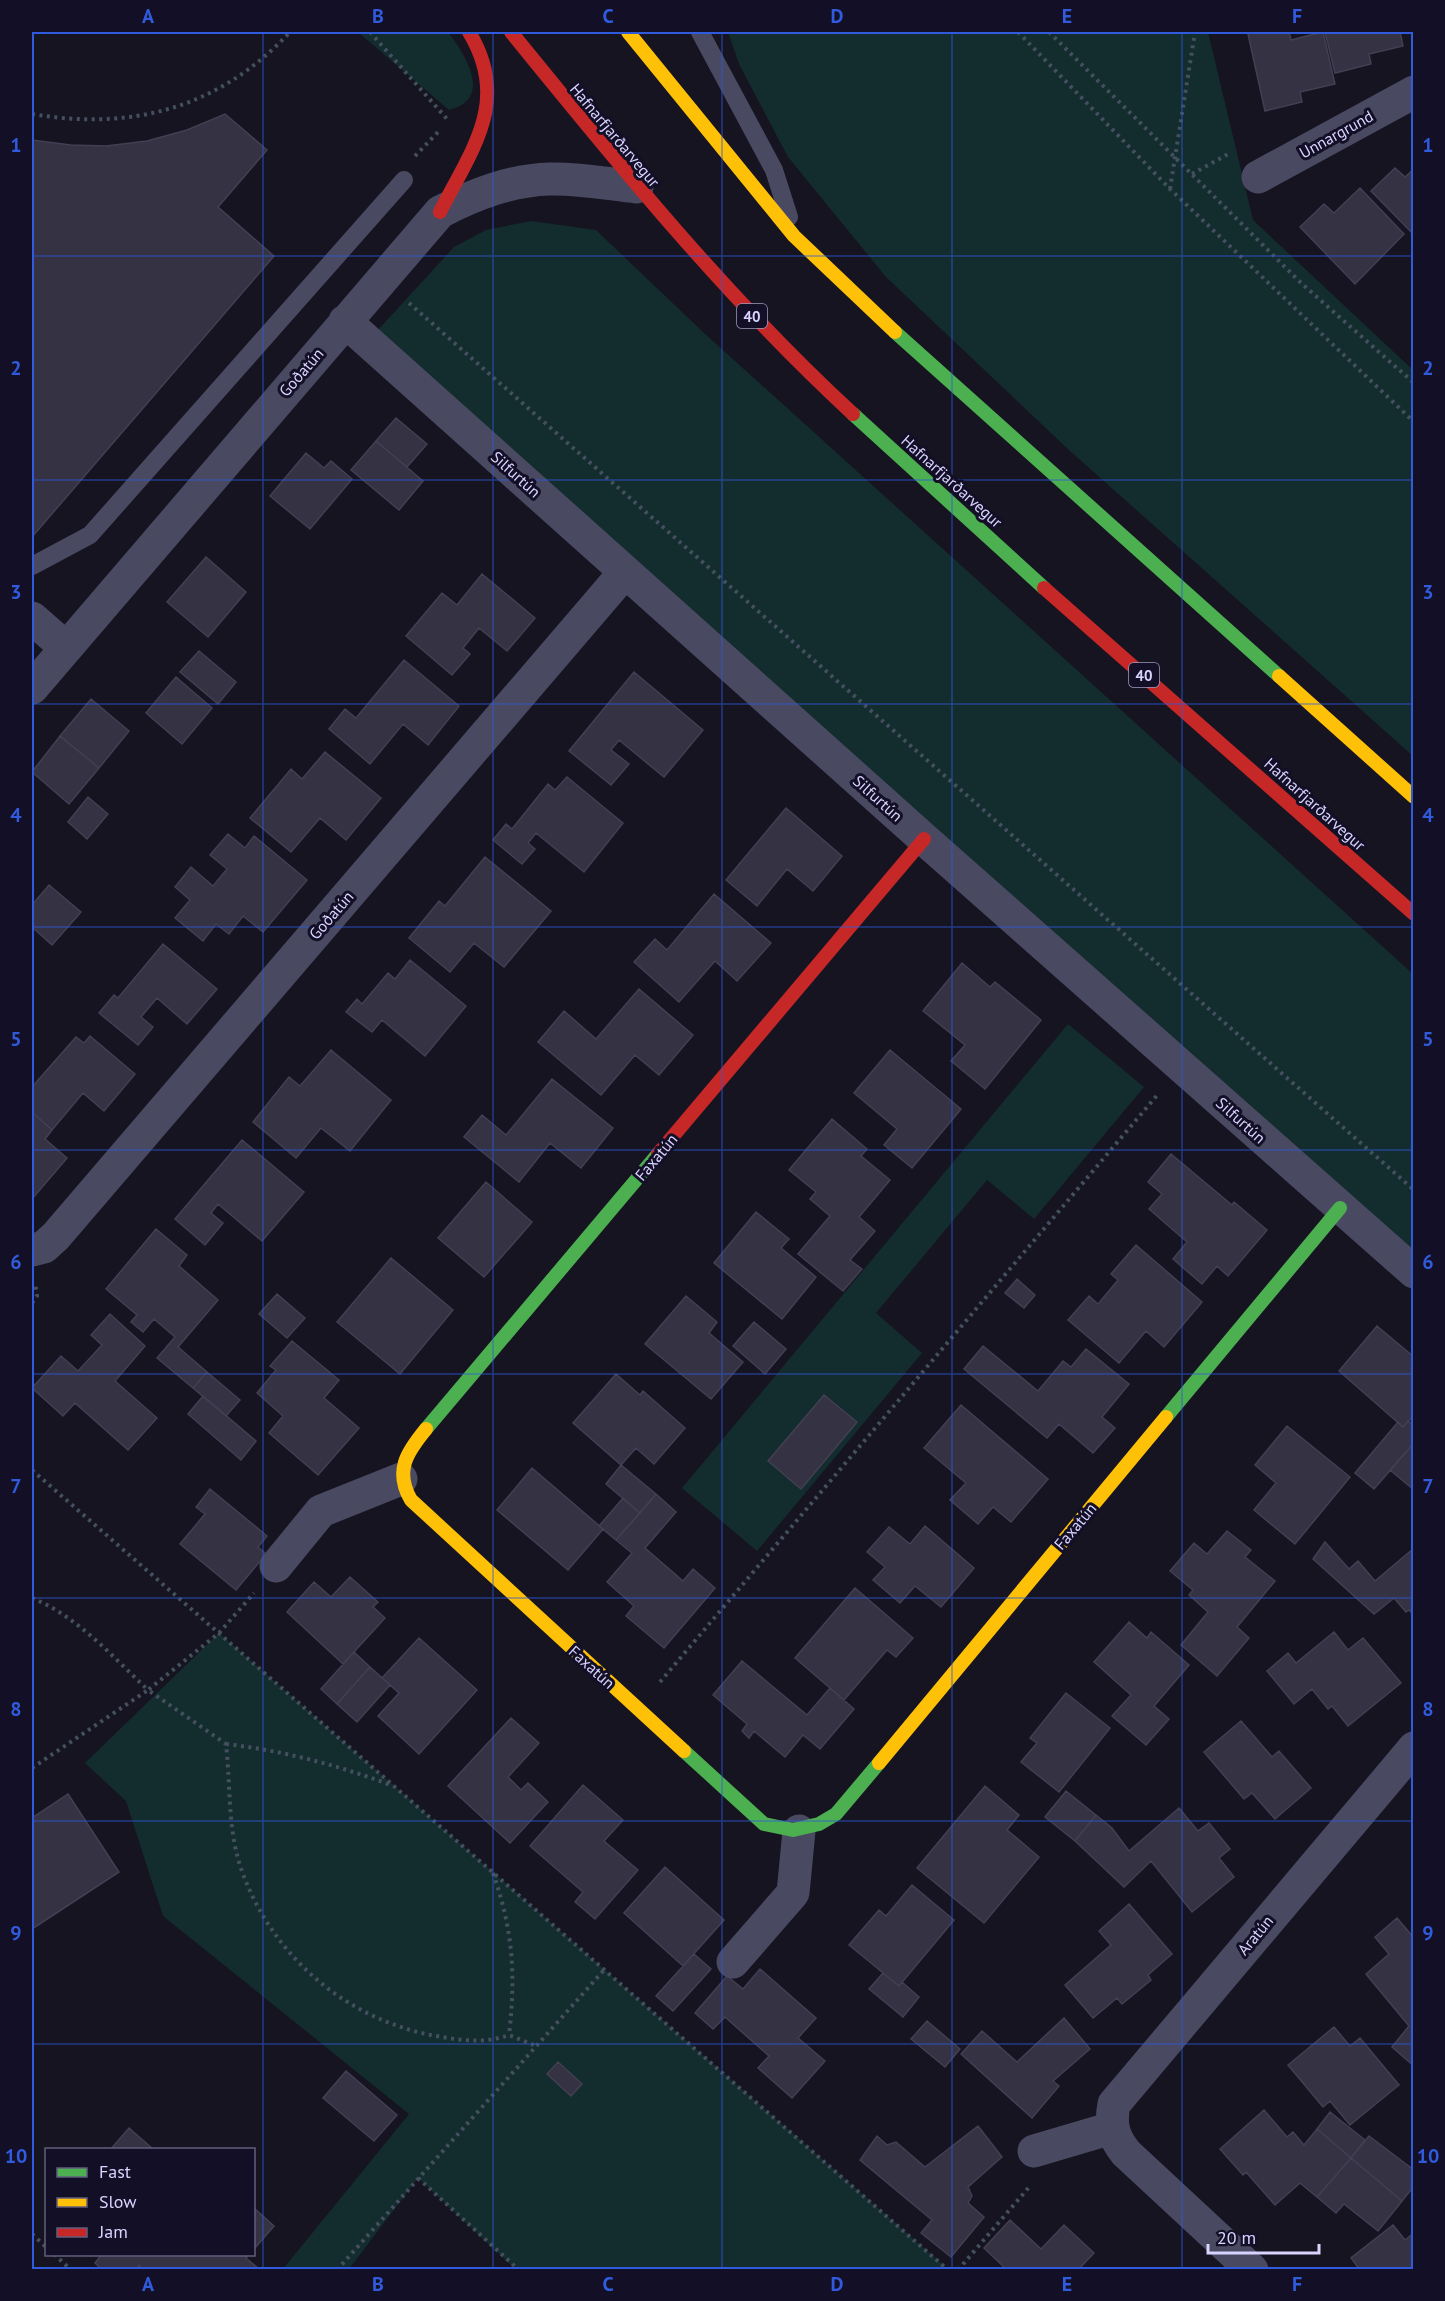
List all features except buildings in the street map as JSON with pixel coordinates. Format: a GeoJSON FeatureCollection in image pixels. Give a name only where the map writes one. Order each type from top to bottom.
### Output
{"type":"FeatureCollection","features":[{"type":"Feature","properties":{"kind":"main road"},"geometry":{"type":"LineString","coordinates":[[440,212],[484,123],[489,105],[491,88],[488,67],[482,47],[469,32]]}},
{"type":"Feature","properties":{"kind":"main road","name":"Hafnarfjarðarvegur"},"geometry":{"type":"LineString","coordinates":[[511,32],[637,187],[790,356],[1040,584],[1413,914]]}},
{"type":"Feature","properties":{"kind":"main road"},"geometry":{"type":"LineString","coordinates":[[628,32],[794,236],[916,352],[1413,796]]}},
{"type":"Feature","properties":{"kind":"main road","name":"Faxatún"},"geometry":{"type":"LineString","coordinates":[[924,839],[411,1447],[405,1456],[401,1479],[411,1500],[764,1824],[788,1831],[799,1831],[818,1825],[836,1814],[1340,1208]]}},
{"type":"Feature","properties":{"kind":"street","name":"Unnargrund"},"geometry":{"type":"LineString","coordinates":[[1258,177],[1413,92]]}},
{"type":"Feature","properties":{"kind":"street","name":"Goðatún"},"geometry":{"type":"LineString","coordinates":[[32,688],[440,212],[474,195],[521,182],[551,179],[637,187]]}},
{"type":"Feature","properties":{"kind":"street","name":"Silfurtún"},"geometry":{"type":"LineString","coordinates":[[345,321],[924,839],[1413,1272]]}},
{"type":"Feature","properties":{"kind":"street","name":"Goðatún"},"geometry":{"type":"LineString","coordinates":[[32,1250],[44,1247],[56,1236],[625,572]]}},
{"type":"Feature","properties":{"kind":"street"},"geometry":{"type":"LineString","coordinates":[[32,618],[65,647]]}},
{"type":"Feature","properties":{"kind":"street"},"geometry":{"type":"LineString","coordinates":[[276,1566],[321,1511],[401,1479]]}},
{"type":"Feature","properties":{"kind":"street","name":"Aratún"},"geometry":{"type":"LineString","coordinates":[[1112,2128],[1113,2110],[1121,2094],[1413,1748]]}},
{"type":"Feature","properties":{"kind":"street"},"geometry":{"type":"LineString","coordinates":[[733,1962],[793,1893],[799,1831]]}},
{"type":"Feature","properties":{"kind":"street"},"geometry":{"type":"LineString","coordinates":[[1034,2151],[1112,2128],[1117,2142],[1126,2153],[1252,2270]]}},
{"type":"Feature","properties":{"kind":"lane"},"geometry":{"type":"LineString","coordinates":[[700,32],[774,170],[794,236]]}},
{"type":"Feature","properties":{"kind":"lane"},"geometry":{"type":"LineString","coordinates":[[32,566],[90,535],[404,180]]}},
{"type":"Feature","properties":{"kind":"path"},"geometry":{"type":"LineString","coordinates":[[32,114],[94,121],[129,118],[174,108],[228,85],[270,53],[290,32]]}},
{"type":"Feature","properties":{"kind":"path"},"geometry":{"type":"LineString","coordinates":[[370,32],[448,121],[412,159]]}},
{"type":"Feature","properties":{"kind":"path"},"geometry":{"type":"LineString","coordinates":[[1018,32],[1170,189],[1413,422]]}},
{"type":"Feature","properties":{"kind":"path"},"geometry":{"type":"LineString","coordinates":[[1049,32],[1301,283],[1413,384]]}},
{"type":"Feature","properties":{"kind":"path"},"geometry":{"type":"LineString","coordinates":[[1170,189],[1195,32]]}},
{"type":"Feature","properties":{"kind":"path"},"geometry":{"type":"LineString","coordinates":[[381,279],[1413,1190]]}},
{"type":"Feature","properties":{"kind":"path"},"geometry":{"type":"LineString","coordinates":[[637,1708],[1181,1067]]}},
{"type":"Feature","properties":{"kind":"path"},"geometry":{"type":"LineString","coordinates":[[32,1470],[948,2270]]}},
{"type":"Feature","properties":{"kind":"path"},"geometry":{"type":"LineString","coordinates":[[32,1768],[148,1690],[219,1634],[276,1566]]}},
{"type":"Feature","properties":{"kind":"path"},"geometry":{"type":"LineString","coordinates":[[32,1598],[49,1605],[77,1625],[148,1690],[226,1744],[302,1756],[350,1769],[395,1787]]}},
{"type":"Feature","properties":{"kind":"path"},"geometry":{"type":"LineString","coordinates":[[226,1744],[228,1803],[242,1874],[270,1926],[299,1964],[326,1988],[356,2008],[388,2023],[422,2034],[457,2040],[493,2041],[509,2035],[537,2046]]}},
{"type":"Feature","properties":{"kind":"path"},"geometry":{"type":"LineString","coordinates":[[493,1872],[510,1928],[513,1957],[514,1996],[509,2035]]}},
{"type":"Feature","properties":{"kind":"path"},"geometry":{"type":"LineString","coordinates":[[337,2270],[604,1970]]}},
{"type":"Feature","properties":{"kind":"path"},"geometry":{"type":"LineString","coordinates":[[418,2178],[519,2270]]}},
{"type":"Feature","properties":{"kind":"path"},"geometry":{"type":"LineString","coordinates":[[958,2270],[1031,2184]]}},
{"type":"Feature","properties":{"kind":"path"},"geometry":{"type":"LineString","coordinates":[[32,2234],[45,2246]]}},
{"type":"Feature","properties":{"kind":"path"},"geometry":{"type":"LineString","coordinates":[[56,2256],[71,2270]]}},
{"type":"Feature","properties":{"kind":"green space"},"geometry":{"type":"Polygon","coordinates":[[[358,32],[448,32],[468,63],[473,86],[470,96],[463,104],[449,110],[358,32]]]}},
{"type":"Feature","properties":{"kind":"green space"},"geometry":{"type":"Polygon","coordinates":[[[728,32],[1208,32],[1253,220],[1413,370],[1413,756],[1070,451],[886,277],[788,157],[739,64],[728,32]]]}},
{"type":"Feature","properties":{"kind":"green space"},"geometry":{"type":"Polygon","coordinates":[[[531,221],[596,230],[703,332],[1413,974],[1413,1258],[377,331],[454,247],[486,230],[531,221]]]}},
{"type":"Feature","properties":{"kind":"green space"},"geometry":{"type":"Polygon","coordinates":[[[1068,1024],[1144,1087],[1034,1219],[987,1180],[876,1313],[922,1353],[757,1551],[682,1488],[1068,1024]]]}},
{"type":"Feature","properties":{"kind":"green space"},"geometry":{"type":"Polygon","coordinates":[[[219,1633],[948,2269],[515,2269],[418,2178],[349,2269],[283,2269],[409,2114],[163,1916],[126,1801],[85,1763],[219,1633]]]}},
{"type":"Feature","properties":{"kind":"traffic: fast"},"geometry":{"type":"LineString","coordinates":[[895,332],[1279,676]]}},
{"type":"Feature","properties":{"kind":"traffic: fast"},"geometry":{"type":"LineString","coordinates":[[853,414],[1044,588]]}},
{"type":"Feature","properties":{"kind":"traffic: fast"},"geometry":{"type":"LineString","coordinates":[[426,1429],[658,1154]]}},
{"type":"Feature","properties":{"kind":"traffic: fast"},"geometry":{"type":"LineString","coordinates":[[1166,1417],[1340,1208]]}},
{"type":"Feature","properties":{"kind":"traffic: fast"},"geometry":{"type":"LineString","coordinates":[[684,1751],[764,1824],[793,1830],[819,1824],[836,1814],[879,1763]]}},
{"type":"Feature","properties":{"kind":"traffic: slow"},"geometry":{"type":"LineString","coordinates":[[628,32],[794,236],[895,332]]}},
{"type":"Feature","properties":{"kind":"traffic: slow"},"geometry":{"type":"LineString","coordinates":[[1279,676],[1414,797]]}},
{"type":"Feature","properties":{"kind":"traffic: slow"},"geometry":{"type":"LineString","coordinates":[[879,1763],[1166,1417]]}},
{"type":"Feature","properties":{"kind":"traffic: slow"},"geometry":{"type":"LineString","coordinates":[[426,1429],[408,1454],[403,1471],[406,1490],[411,1500],[684,1751]]}},
{"type":"Feature","properties":{"kind":"traffic: jam"},"geometry":{"type":"LineString","coordinates":[[440,212],[474,146],[487,103],[487,80],[481,57],[469,32]]}},
{"type":"Feature","properties":{"kind":"traffic: jam"},"geometry":{"type":"LineString","coordinates":[[511,32],[675,229],[762,324],[853,414]]}},
{"type":"Feature","properties":{"kind":"traffic: jam"},"geometry":{"type":"LineString","coordinates":[[1044,588],[1414,914]]}},
{"type":"Feature","properties":{"kind":"traffic: jam"},"geometry":{"type":"LineString","coordinates":[[658,1154],[924,839]]}}]}
